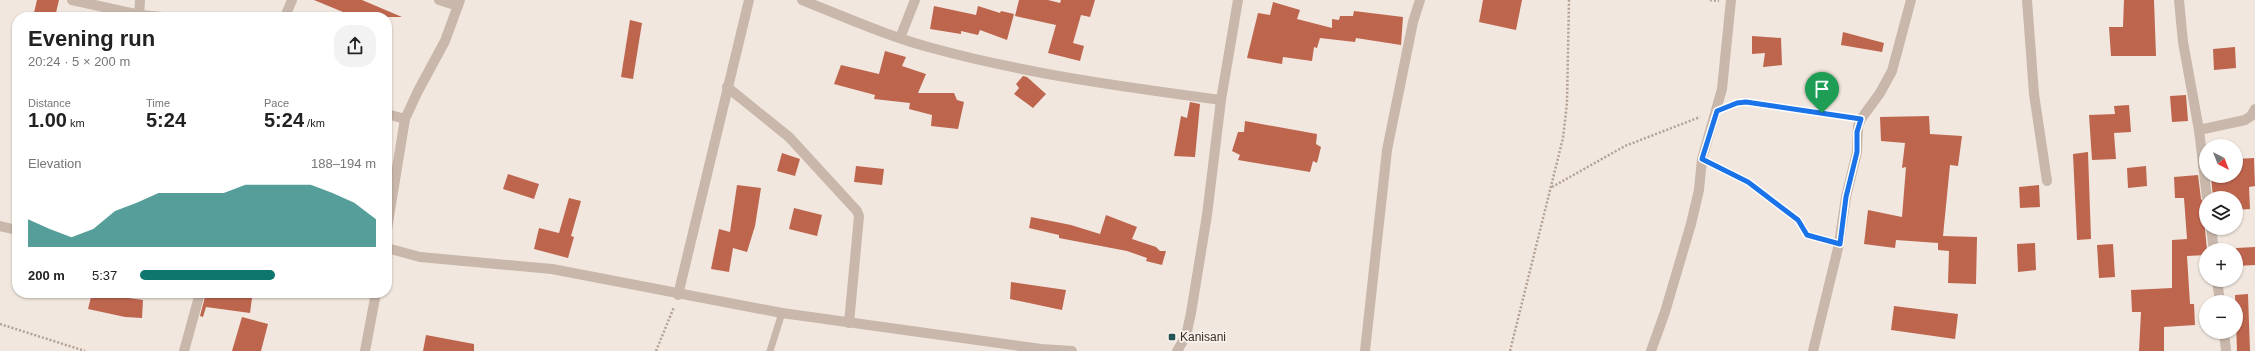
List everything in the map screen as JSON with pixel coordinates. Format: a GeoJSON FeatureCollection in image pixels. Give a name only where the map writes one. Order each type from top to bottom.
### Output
{"type":"FeatureCollection","features":[{"type":"Feature","properties":{"kind":"street"},"geometry":{"type":"LineString","coordinates":[[72,0],[122,12]]}},
{"type":"Feature","properties":{"kind":"street"},"geometry":{"type":"LineString","coordinates":[[139,12],[140,0]]}},
{"type":"Feature","properties":{"kind":"street"},"geometry":{"type":"LineString","coordinates":[[287,12],[292,0]]}},
{"type":"Feature","properties":{"kind":"street"},"geometry":{"type":"LineString","coordinates":[[392,199],[405,120],[418,91],[445,41],[459,3],[438,0]]}},
{"type":"Feature","properties":{"kind":"street"},"geometry":{"type":"LineString","coordinates":[[678,295],[749,0]]}},
{"type":"Feature","properties":{"kind":"street"},"geometry":{"type":"LineString","coordinates":[[802,0],[900,38],[963,56],[1079,81],[1221,100]]}},
{"type":"Feature","properties":{"kind":"street"},"geometry":{"type":"LineString","coordinates":[[900,38],[915,0]]}},
{"type":"Feature","properties":{"kind":"street"},"geometry":{"type":"LineString","coordinates":[[1177,351],[1186,336],[1191,313],[1207,215],[1221,100],[1238,0]]}},
{"type":"Feature","properties":{"kind":"street"},"geometry":{"type":"LineString","coordinates":[[1364,351],[1387,150],[1413,22],[1420,0]]}},
{"type":"Feature","properties":{"kind":"street"},"geometry":{"type":"LineString","coordinates":[[1651,351],[1667,305],[1699,190],[1702,159],[1717,111],[1722,89],[1731,0]]}},
{"type":"Feature","properties":{"kind":"street"},"geometry":{"type":"LineString","coordinates":[[1813,351],[1840,244],[1846,197],[1857,152],[1857,132],[1861,119],[1880,93],[1892,71],[1911,0]]}},
{"type":"Feature","properties":{"kind":"street"},"geometry":{"type":"LineString","coordinates":[[2027,0],[2034,94],[2047,181]]}},
{"type":"Feature","properties":{"kind":"street"},"geometry":{"type":"LineString","coordinates":[[2179,0],[2185,54],[2199,130],[2206,191]]}},
{"type":"Feature","properties":{"kind":"street"},"geometry":{"type":"LineString","coordinates":[[727,87],[789,137],[857,211],[859,216],[849,323]]}},
{"type":"Feature","properties":{"kind":"street"},"geometry":{"type":"LineString","coordinates":[[2199,130],[2245,120],[2251,116],[2255,109]]}},
{"type":"Feature","properties":{"kind":"street"},"geometry":{"type":"LineString","coordinates":[[392,116],[405,120]]}},
{"type":"Feature","properties":{"kind":"street"},"geometry":{"type":"LineString","coordinates":[[0,226],[12,229]]}},
{"type":"Feature","properties":{"kind":"street"},"geometry":{"type":"LineString","coordinates":[[392,249],[420,257],[552,269],[678,295],[782,313],[1041,350],[1072,351]]}},
{"type":"Feature","properties":{"kind":"street"},"geometry":{"type":"LineString","coordinates":[[184,351],[199,298]]}},
{"type":"Feature","properties":{"kind":"street"},"geometry":{"type":"LineString","coordinates":[[365,351],[375,298]]}},
{"type":"Feature","properties":{"kind":"street"},"geometry":{"type":"LineString","coordinates":[[2225,339],[2226,351]]}},
{"type":"Feature","properties":{"kind":"lane"},"geometry":{"type":"LineString","coordinates":[[770,351],[782,313]]}},
{"type":"Feature","properties":{"kind":"path"},"geometry":{"type":"LineString","coordinates":[[1510,351],[1562,144],[1567,102],[1568,0]]}},
{"type":"Feature","properties":{"kind":"path"},"geometry":{"type":"LineString","coordinates":[[1551,188],[1625,146],[1737,103],[1746,102],[1861,119]]}},
{"type":"Feature","properties":{"kind":"path"},"geometry":{"type":"LineString","coordinates":[[1702,159],[1748,182],[1798,220],[1807,235],[1840,244]]}},
{"type":"Feature","properties":{"kind":"path"},"geometry":{"type":"LineString","coordinates":[[656,351],[678,295]]}},
{"type":"Feature","properties":{"kind":"path"},"geometry":{"type":"LineString","coordinates":[[0,324],[85,351]]}},
{"type":"Feature","properties":{"kind":"building"},"geometry":{"type":"Polygon","coordinates":[[[37,0],[59,0],[56,12],[34,12],[37,0]]]}},
{"type":"Feature","properties":{"kind":"building"},"geometry":{"type":"Polygon","coordinates":[[[314,0],[362,0],[390,12],[343,12],[314,0]]]}},
{"type":"Feature","properties":{"kind":"building"},"geometry":{"type":"Polygon","coordinates":[[[1019,0],[1048,0],[1060,3],[1061,0],[1095,0],[1090,17],[1081,15],[1073,43],[1084,46],[1080,61],[1048,53],[1056,25],[1015,16],[1019,0]]]}},
{"type":"Feature","properties":{"kind":"building"},"geometry":{"type":"Polygon","coordinates":[[[1483,0],[1522,0],[1516,30],[1479,22],[1483,0]]]}},
{"type":"Feature","properties":{"kind":"building"},"geometry":{"type":"Polygon","coordinates":[[[2124,0],[2154,0],[2156,56],[2111,56],[2109,27],[2123,27],[2124,0]]]}},
{"type":"Feature","properties":{"kind":"building"},"geometry":{"type":"Polygon","coordinates":[[[1273,2],[1300,10],[1297,19],[1332,28],[1332,19],[1339,20],[1340,16],[1353,16],[1354,11],[1403,17],[1401,45],[1356,38],[1355,42],[1320,38],[1317,48],[1314,47],[1312,61],[1283,57],[1282,64],[1247,58],[1258,13],[1270,15],[1273,2]]]}},
{"type":"Feature","properties":{"kind":"building"},"geometry":{"type":"Polygon","coordinates":[[[934,6],[976,15],[978,6],[1000,13],[1001,11],[1014,14],[1007,40],[980,30],[978,35],[961,31],[961,34],[930,29],[934,6]]]}},
{"type":"Feature","properties":{"kind":"building"},"geometry":{"type":"Polygon","coordinates":[[[392,13],[402,17],[392,17],[392,13]]]}},
{"type":"Feature","properties":{"kind":"building"},"geometry":{"type":"Polygon","coordinates":[[[630,20],[642,23],[633,79],[621,77],[630,20]]]}},
{"type":"Feature","properties":{"kind":"building"},"geometry":{"type":"Polygon","coordinates":[[[1843,32],[1884,43],[1882,52],[1841,45],[1843,32]]]}},
{"type":"Feature","properties":{"kind":"building"},"geometry":{"type":"Polygon","coordinates":[[[1752,36],[1781,38],[1782,65],[1763,67],[1765,53],[1752,54],[1752,36]]]}},
{"type":"Feature","properties":{"kind":"building"},"geometry":{"type":"Polygon","coordinates":[[[2235,47],[2236,68],[2214,70],[2213,49],[2235,47]]]}},
{"type":"Feature","properties":{"kind":"building"},"geometry":{"type":"Polygon","coordinates":[[[885,51],[906,57],[902,66],[926,74],[918,93],[954,93],[957,100],[964,102],[958,129],[931,126],[932,115],[909,109],[910,103],[874,99],[875,95],[834,84],[841,65],[879,74],[885,51]]]}},
{"type":"Feature","properties":{"kind":"building"},"geometry":{"type":"Polygon","coordinates":[[[1023,76],[1027,77],[1046,94],[1033,108],[1014,94],[1019,88],[1016,84],[1023,76]]]}},
{"type":"Feature","properties":{"kind":"building"},"geometry":{"type":"Polygon","coordinates":[[[2186,95],[2188,121],[2172,122],[2170,96],[2186,95]]]}},
{"type":"Feature","properties":{"kind":"building"},"geometry":{"type":"Polygon","coordinates":[[[1190,102],[1200,104],[1195,157],[1174,156],[1181,116],[1187,118],[1190,102]]]}},
{"type":"Feature","properties":{"kind":"building"},"geometry":{"type":"Polygon","coordinates":[[[2129,105],[2131,132],[2114,133],[2116,159],[2092,160],[2089,115],[2115,114],[2114,106],[2129,105]]]}},
{"type":"Feature","properties":{"kind":"building"},"geometry":{"type":"Polygon","coordinates":[[[1929,116],[1930,134],[1962,136],[1958,166],[1950,165],[1943,236],[1977,237],[1976,284],[1948,283],[1949,251],[1938,250],[1938,243],[1896,240],[1895,248],[1864,244],[1868,210],[1902,217],[1906,167],[1902,168],[1905,143],[1881,141],[1880,117],[1929,116]]]}},
{"type":"Feature","properties":{"kind":"building"},"geometry":{"type":"Polygon","coordinates":[[[1245,121],[1317,134],[1316,144],[1321,147],[1317,163],[1313,161],[1310,172],[1238,160],[1240,155],[1232,151],[1238,132],[1244,132],[1245,121]]]}},
{"type":"Feature","properties":{"kind":"building"},"geometry":{"type":"Polygon","coordinates":[[[2088,152],[2091,239],[2077,240],[2073,154],[2088,152]]]}},
{"type":"Feature","properties":{"kind":"building"},"geometry":{"type":"Polygon","coordinates":[[[782,153],[800,159],[795,176],[777,171],[782,153]]]}},
{"type":"Feature","properties":{"kind":"building"},"geometry":{"type":"Polygon","coordinates":[[[2254,158],[2255,186],[2249,187],[2250,209],[2243,210],[2243,191],[2212,191],[2212,183],[2243,183],[2243,159],[2254,158]]]}},
{"type":"Feature","properties":{"kind":"building"},"geometry":{"type":"Polygon","coordinates":[[[856,166],[884,169],[882,185],[854,182],[856,166]]]}},
{"type":"Feature","properties":{"kind":"building"},"geometry":{"type":"Polygon","coordinates":[[[2146,166],[2147,186],[2128,188],[2127,168],[2146,166]]]}},
{"type":"Feature","properties":{"kind":"building"},"geometry":{"type":"Polygon","coordinates":[[[508,174],[539,184],[534,199],[503,189],[508,174]]]}},
{"type":"Feature","properties":{"kind":"building"},"geometry":{"type":"Polygon","coordinates":[[[2198,175],[2200,191],[2199,235],[2206,235],[2206,243],[2199,243],[2199,255],[2187,256],[2190,304],[2194,304],[2195,325],[2164,327],[2164,351],[2139,351],[2141,312],[2132,312],[2131,290],[2172,288],[2172,240],[2187,239],[2184,198],[2175,198],[2174,177],[2198,175]]]}},
{"type":"Feature","properties":{"kind":"building"},"geometry":{"type":"Polygon","coordinates":[[[737,185],[761,188],[755,226],[747,252],[733,248],[729,272],[711,269],[719,229],[730,232],[737,185]]]}},
{"type":"Feature","properties":{"kind":"building"},"geometry":{"type":"Polygon","coordinates":[[[2039,185],[2040,207],[2020,208],[2019,187],[2039,185]]]}},
{"type":"Feature","properties":{"kind":"building"},"geometry":{"type":"Polygon","coordinates":[[[569,198],[581,201],[571,236],[574,237],[568,258],[534,249],[539,228],[559,233],[569,198]]]}},
{"type":"Feature","properties":{"kind":"building"},"geometry":{"type":"Polygon","coordinates":[[[794,208],[822,215],[817,236],[789,229],[794,208]]]}},
{"type":"Feature","properties":{"kind":"building"},"geometry":{"type":"Polygon","coordinates":[[[1106,215],[1137,227],[1132,239],[1156,247],[1160,251],[1166,251],[1162,265],[1146,261],[1147,258],[1127,251],[1059,238],[1059,235],[1029,228],[1031,217],[1071,225],[1100,234],[1106,215]]]}},
{"type":"Feature","properties":{"kind":"building"},"geometry":{"type":"Polygon","coordinates":[[[2035,243],[2036,270],[2018,272],[2017,244],[2035,243]]]}},
{"type":"Feature","properties":{"kind":"building"},"geometry":{"type":"Polygon","coordinates":[[[2113,244],[2115,277],[2099,278],[2097,245],[2113,244]]]}},
{"type":"Feature","properties":{"kind":"building"},"geometry":{"type":"Polygon","coordinates":[[[2255,247],[2255,265],[2243,266],[2243,248],[2255,247]]]}},
{"type":"Feature","properties":{"kind":"building"},"geometry":{"type":"Polygon","coordinates":[[[1011,282],[1066,290],[1062,310],[1010,299],[1011,282]]]}},
{"type":"Feature","properties":{"kind":"building"},"geometry":{"type":"Polygon","coordinates":[[[2248,294],[2250,351],[2237,351],[2237,339],[2243,339],[2243,295],[2235,295],[2248,294]]]}},
{"type":"Feature","properties":{"kind":"building"},"geometry":{"type":"Polygon","coordinates":[[[91,298],[128,298],[143,300],[142,318],[125,317],[88,309],[91,298]]]}},
{"type":"Feature","properties":{"kind":"building"},"geometry":{"type":"Polygon","coordinates":[[[205,298],[252,298],[250,313],[206,307],[203,317],[200,316],[205,298]]]}},
{"type":"Feature","properties":{"kind":"building"},"geometry":{"type":"Polygon","coordinates":[[[1894,306],[1958,314],[1955,339],[1891,330],[1894,306]]]}},
{"type":"Feature","properties":{"kind":"building"},"geometry":{"type":"Polygon","coordinates":[[[242,317],[268,324],[261,351],[232,351],[242,317]]]}},
{"type":"Feature","properties":{"kind":"building"},"geometry":{"type":"Polygon","coordinates":[[[426,335],[474,344],[474,351],[423,351],[426,335]]]}},
{"type":"Feature","properties":{"kind":"place","name":"Kanisani"},"geometry":{"type":"Point","coordinates":[1172,337]}},
{"type":"Feature","properties":{"kind":"route"},"geometry":{"type":"LineString","coordinates":[[1746,102],[1781,109],[1822,113],[1861,119],[1857,132],[1857,152],[1840,229],[1840,244],[1810,237],[1807,235],[1798,220],[1790,216],[1776,203],[1764,196],[1748,182],[1724,172],[1702,159],[1717,111],[1727,106],[1746,102]]}}]}
